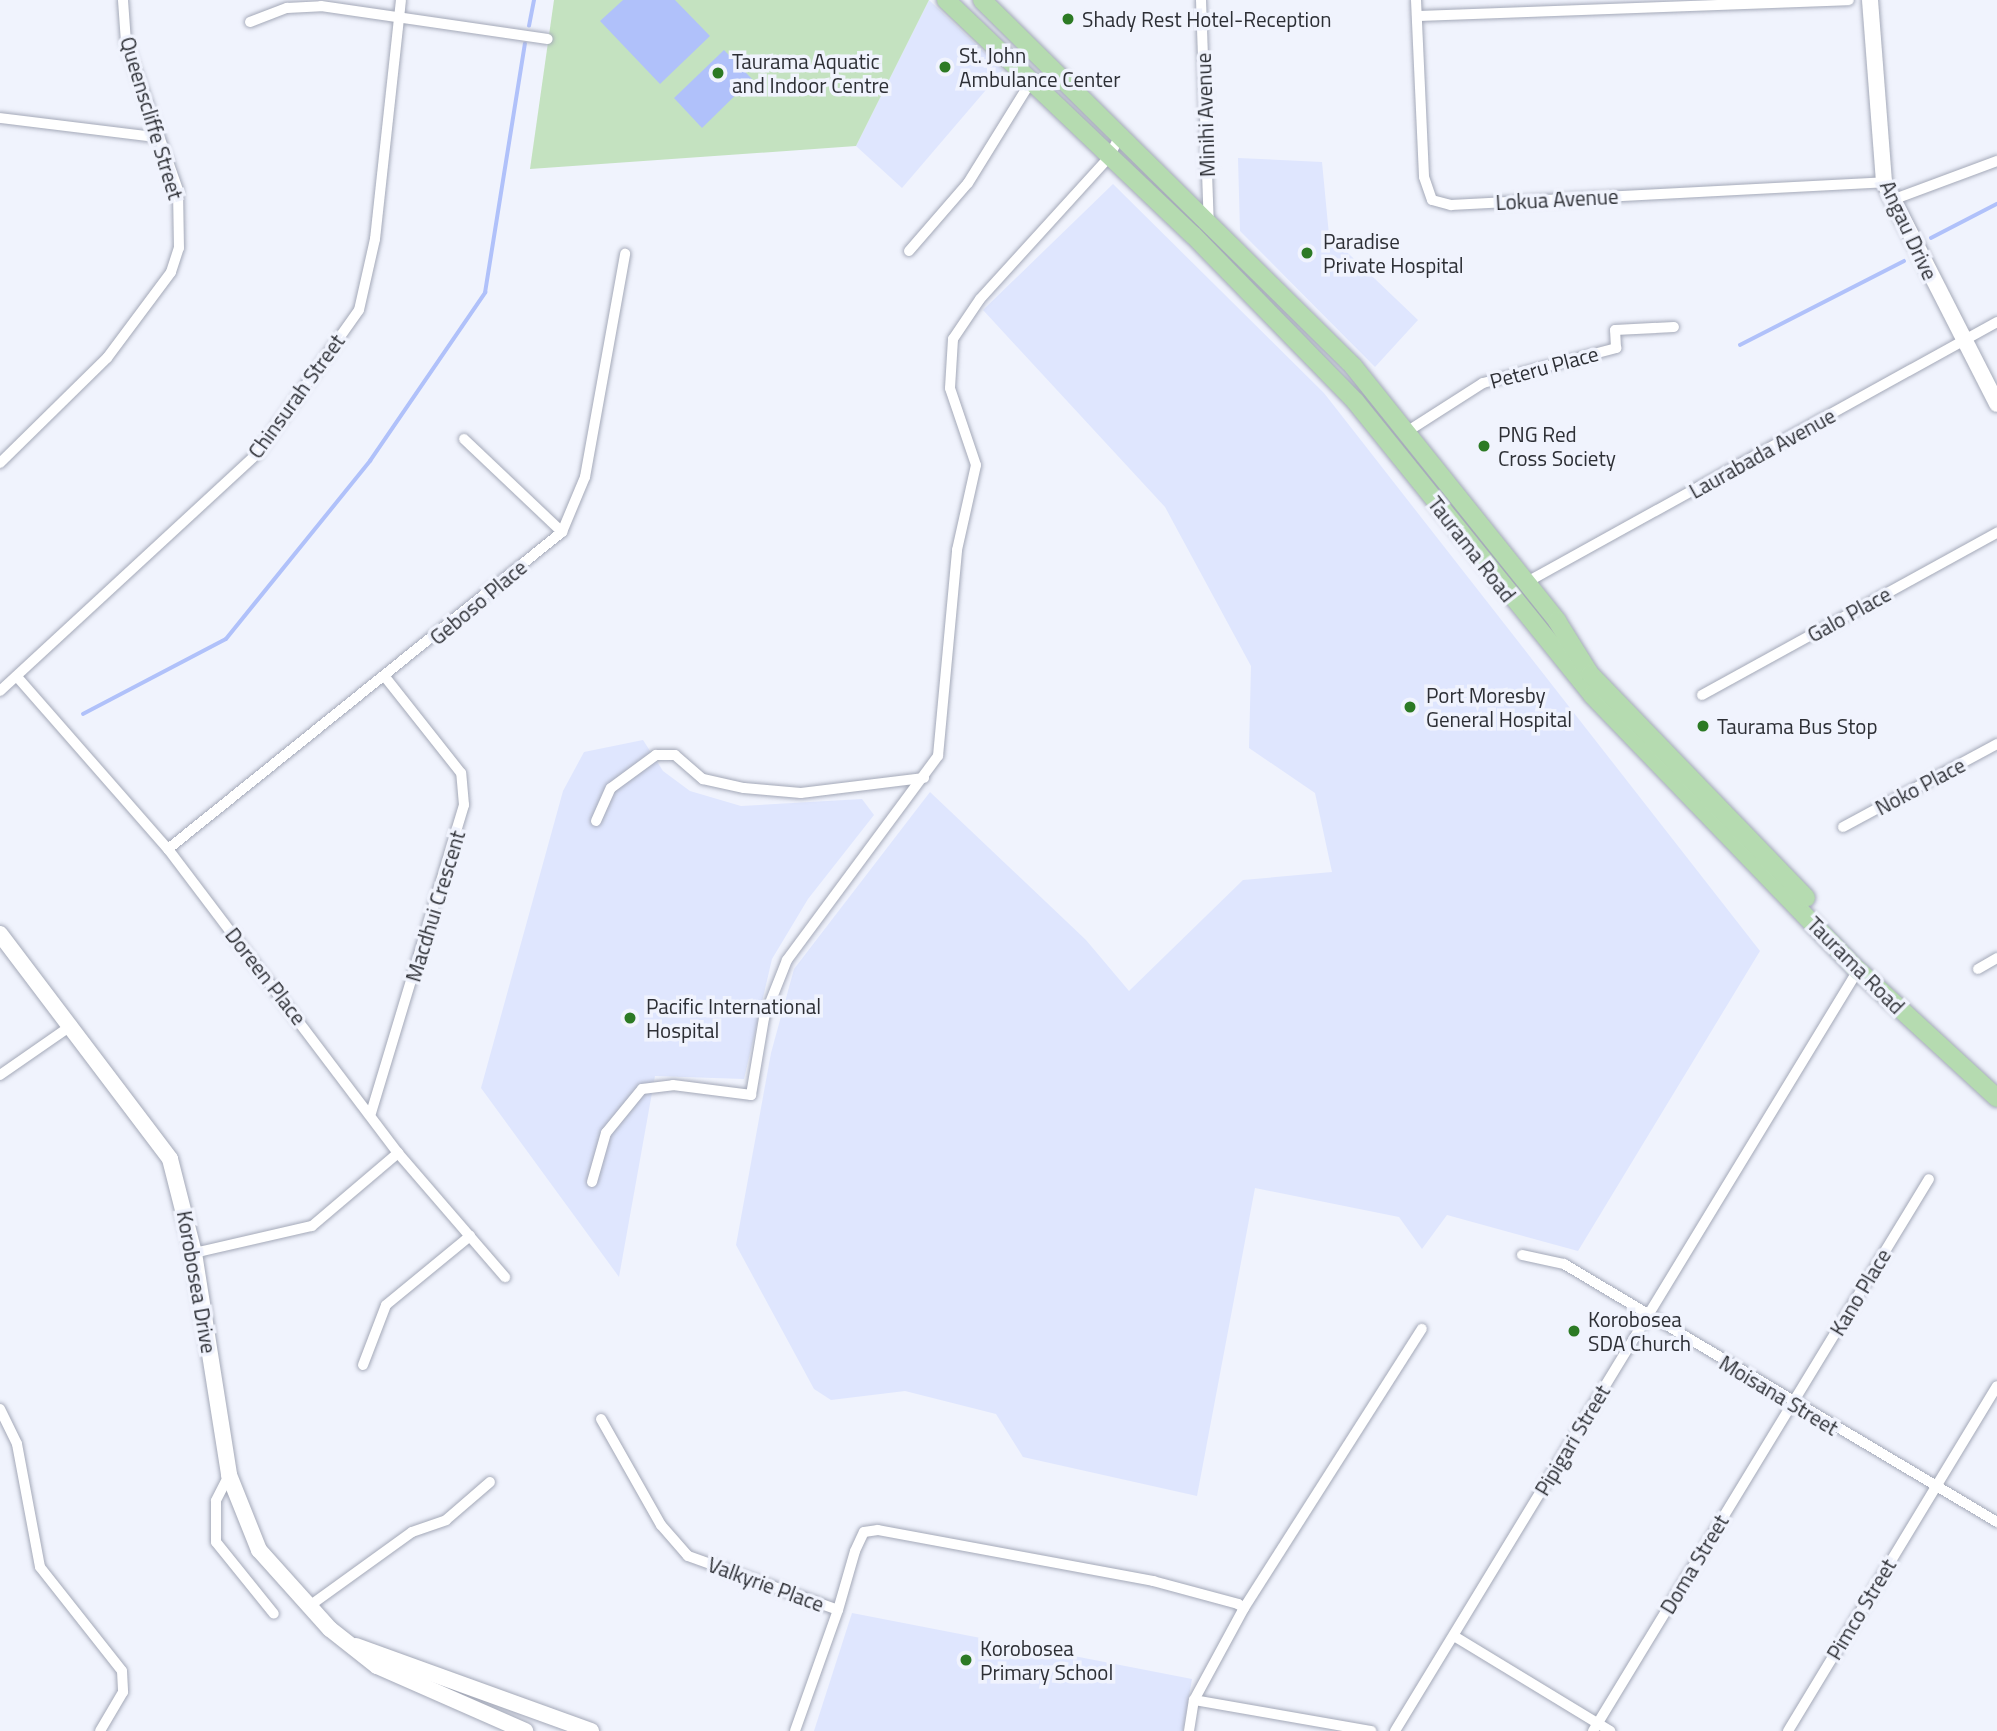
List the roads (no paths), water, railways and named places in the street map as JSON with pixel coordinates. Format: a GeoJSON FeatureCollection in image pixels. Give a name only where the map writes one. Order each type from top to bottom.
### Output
{"type":"FeatureCollection","features":[{"type":"Feature","properties":{"kind":"main road","name":"Taurama Road"},"geometry":{"type":"LineString","coordinates":[[946,0],[1355,401],[1591,695],[1858,970],[1997,1098]]}},
{"type":"Feature","properties":{"kind":"main road","name":"Angau Drive"},"geometry":{"type":"LineString","coordinates":[[1870,0],[1884,182],[1963,342],[1997,404]]}},
{"type":"Feature","properties":{"kind":"main road","name":"Taurama Road"},"geometry":{"type":"LineString","coordinates":[[990,6],[1209,229],[1353,366],[1527,582],[1590,674],[1752,837],[1851,949],[1997,1086]]}},
{"type":"Feature","properties":{"kind":"main road"},"geometry":{"type":"LineString","coordinates":[[979,33],[990,6]]}},
{"type":"Feature","properties":{"kind":"main road","name":"Korobosea Drive"},"geometry":{"type":"LineString","coordinates":[[0,934],[72,1025],[170,1160],[194,1253],[229,1475],[259,1550],[308,1607],[350,1644],[406,1683],[526,1731]]}},
{"type":"Feature","properties":{"kind":"main road","name":"Korobosea Drive"},"geometry":{"type":"LineString","coordinates":[[350,1644],[591,1731]]}},
{"type":"Feature","properties":{"kind":"street","name":"Queenscliffe Street"},"geometry":{"type":"LineString","coordinates":[[0,463],[107,358],[172,272],[181,214],[126,42],[123,0]]}},
{"type":"Feature","properties":{"kind":"street","name":"Chinsurah Street"},"geometry":{"type":"LineString","coordinates":[[0,691],[19,679],[257,454],[359,310],[375,239],[401,0]]}},
{"type":"Feature","properties":{"kind":"street","name":"Minihi Avenue"},"geometry":{"type":"LineString","coordinates":[[1201,0],[1209,229]]}},
{"type":"Feature","properties":{"kind":"street","name":"Lokua Avenue"},"geometry":{"type":"LineString","coordinates":[[1416,0],[1424,177],[1432,200],[1451,205],[1884,182]]}},
{"type":"Feature","properties":{"kind":"street"},"geometry":{"type":"LineString","coordinates":[[1417,16],[1849,0]]}},
{"type":"Feature","properties":{"kind":"street"},"geometry":{"type":"LineString","coordinates":[[250,22],[288,8],[321,6],[548,39]]}},
{"type":"Feature","properties":{"kind":"street"},"geometry":{"type":"LineString","coordinates":[[909,251],[968,183],[1030,83]]}},
{"type":"Feature","properties":{"kind":"street"},"geometry":{"type":"LineString","coordinates":[[0,118],[155,137]]}},
{"type":"Feature","properties":{"kind":"street"},"geometry":{"type":"LineString","coordinates":[[592,1182],[606,1133],[642,1089],[673,1085],[751,1095],[764,1018],[787,960],[938,756],[957,550],[976,465],[950,388],[953,339],[980,299],[1109,158],[1118,137]]}},
{"type":"Feature","properties":{"kind":"street"},"geometry":{"type":"LineString","coordinates":[[1892,200],[1997,161]]}},
{"type":"Feature","properties":{"kind":"street","name":"Geboso Place"},"geometry":{"type":"LineString","coordinates":[[168,849],[386,678],[562,532],[584,477],[625,254]]}},
{"type":"Feature","properties":{"kind":"street","name":"Laurabada Avenue"},"geometry":{"type":"LineString","coordinates":[[1527,582],[1997,322]]}},
{"type":"Feature","properties":{"kind":"street","name":"Peteru Place"},"geometry":{"type":"LineString","coordinates":[[1408,431],[1483,383],[1616,348],[1615,330],[1674,327]]}},
{"type":"Feature","properties":{"kind":"street"},"geometry":{"type":"LineString","coordinates":[[464,439],[562,532]]}},
{"type":"Feature","properties":{"kind":"street","name":"Galo Place"},"geometry":{"type":"LineString","coordinates":[[1702,695],[1997,533]]}},
{"type":"Feature","properties":{"kind":"street","name":"Macdhui Crescent"},"geometry":{"type":"LineString","coordinates":[[371,1112],[457,847],[464,805],[461,773],[386,678]]}},
{"type":"Feature","properties":{"kind":"street","name":"Doreen Place"},"geometry":{"type":"LineString","coordinates":[[19,679],[168,849],[371,1112],[398,1153],[505,1277]]}},
{"type":"Feature","properties":{"kind":"street","name":"Noko Place"},"geometry":{"type":"LineString","coordinates":[[1843,827],[1997,744]]}},
{"type":"Feature","properties":{"kind":"street"},"geometry":{"type":"LineString","coordinates":[[596,821],[611,788],[656,755],[675,755],[703,779],[744,788],[801,793],[924,778]]}},
{"type":"Feature","properties":{"kind":"street"},"geometry":{"type":"LineString","coordinates":[[1978,969],[1997,958]]}},
{"type":"Feature","properties":{"kind":"street","name":"Pipigari Street"},"geometry":{"type":"LineString","coordinates":[[1395,1731],[1858,970]]}},
{"type":"Feature","properties":{"kind":"street"},"geometry":{"type":"LineString","coordinates":[[0,1076],[72,1025]]}},
{"type":"Feature","properties":{"kind":"street"},"geometry":{"type":"LineString","coordinates":[[194,1253],[312,1226],[398,1153]]}},
{"type":"Feature","properties":{"kind":"street","name":"Kano Place"},"geometry":{"type":"LineString","coordinates":[[1791,1404],[1929,1179]]}},
{"type":"Feature","properties":{"kind":"street"},"geometry":{"type":"LineString","coordinates":[[363,1365],[386,1305],[470,1236]]}},
{"type":"Feature","properties":{"kind":"street","name":"Moisana Street"},"geometry":{"type":"LineString","coordinates":[[1522,1255],[1564,1264],[1791,1404],[1997,1522]]}},
{"type":"Feature","properties":{"kind":"street"},"geometry":{"type":"LineString","coordinates":[[1189,1731],[1194,1700],[1244,1608],[1422,1329]]}},
{"type":"Feature","properties":{"kind":"street","name":"Pimco Street"},"geometry":{"type":"LineString","coordinates":[[1788,1731],[1997,1386]]}},
{"type":"Feature","properties":{"kind":"street","name":"Doma Street"},"geometry":{"type":"LineString","coordinates":[[1595,1727],[1791,1404]]}},
{"type":"Feature","properties":{"kind":"street"},"geometry":{"type":"LineString","coordinates":[[0,1409],[17,1444],[40,1567],[122,1671],[123,1692],[100,1731]]}},
{"type":"Feature","properties":{"kind":"street","name":"Valkyrie Place"},"geometry":{"type":"LineString","coordinates":[[601,1419],[661,1525],[688,1556],[838,1610],[795,1731]]}},
{"type":"Feature","properties":{"kind":"street"},"geometry":{"type":"LineString","coordinates":[[229,1475],[216,1501],[216,1542],[274,1614]]}},
{"type":"Feature","properties":{"kind":"street"},"geometry":{"type":"LineString","coordinates":[[308,1607],[412,1532],[446,1520],[490,1482]]}},
{"type":"Feature","properties":{"kind":"street"},"geometry":{"type":"LineString","coordinates":[[838,1610],[855,1551],[864,1532],[878,1530],[1153,1581],[1244,1608]]}},
{"type":"Feature","properties":{"kind":"street"},"geometry":{"type":"LineString","coordinates":[[1454,1636],[1595,1727],[1610,1731]]}},
{"type":"Feature","properties":{"kind":"street"},"geometry":{"type":"LineString","coordinates":[[1194,1700],[1371,1731]]}},
{"type":"Feature","properties":{"kind":"water"},"geometry":{"type":"Polygon","coordinates":[[[623,0],[675,0],[710,36],[660,84],[600,21],[623,0]]]}},
{"type":"Feature","properties":{"kind":"water"},"geometry":{"type":"Polygon","coordinates":[[[724,50],[752,79],[702,128],[674,98],[724,50]]]}},
{"type":"Feature","properties":{"kind":"waterway"},"geometry":{"type":"LineString","coordinates":[[529,26],[534,0]]}},
{"type":"Feature","properties":{"kind":"waterway"},"geometry":{"type":"LineString","coordinates":[[83,714],[226,639],[370,461],[485,293],[525,44]]}},
{"type":"Feature","properties":{"kind":"waterway"},"geometry":{"type":"LineString","coordinates":[[1931,238],[1997,204]]}},
{"type":"Feature","properties":{"kind":"waterway"},"geometry":{"type":"LineString","coordinates":[[1740,345],[1904,261]]}},
{"type":"Feature","properties":{"kind":"place","name":"Shady Rest Hotel-Reception"},"geometry":{"type":"Point","coordinates":[1068,19]}},
{"type":"Feature","properties":{"kind":"place","name":"St. John Ambulance Center"},"geometry":{"type":"Point","coordinates":[945,67]}},
{"type":"Feature","properties":{"kind":"place","name":"Taurama Aquatic and Indoor Centre"},"geometry":{"type":"Point","coordinates":[718,73]}},
{"type":"Feature","properties":{"kind":"place","name":"Paradise Private Hospital"},"geometry":{"type":"Point","coordinates":[1307,253]}},
{"type":"Feature","properties":{"kind":"place","name":"PNG Red Cross Society"},"geometry":{"type":"Point","coordinates":[1484,446]}},
{"type":"Feature","properties":{"kind":"place","name":"Port Moresby General Hospital"},"geometry":{"type":"Point","coordinates":[1410,707]}},
{"type":"Feature","properties":{"kind":"place","name":"Taurama Bus Stop"},"geometry":{"type":"Point","coordinates":[1703,726]}},
{"type":"Feature","properties":{"kind":"place","name":"Pacific International Hospital"},"geometry":{"type":"Point","coordinates":[630,1018]}},
{"type":"Feature","properties":{"kind":"place","name":"Korobosea SDA Church"},"geometry":{"type":"Point","coordinates":[1574,1331]}},
{"type":"Feature","properties":{"kind":"place","name":"Korobosea Primary School"},"geometry":{"type":"Point","coordinates":[966,1660]}}]}
